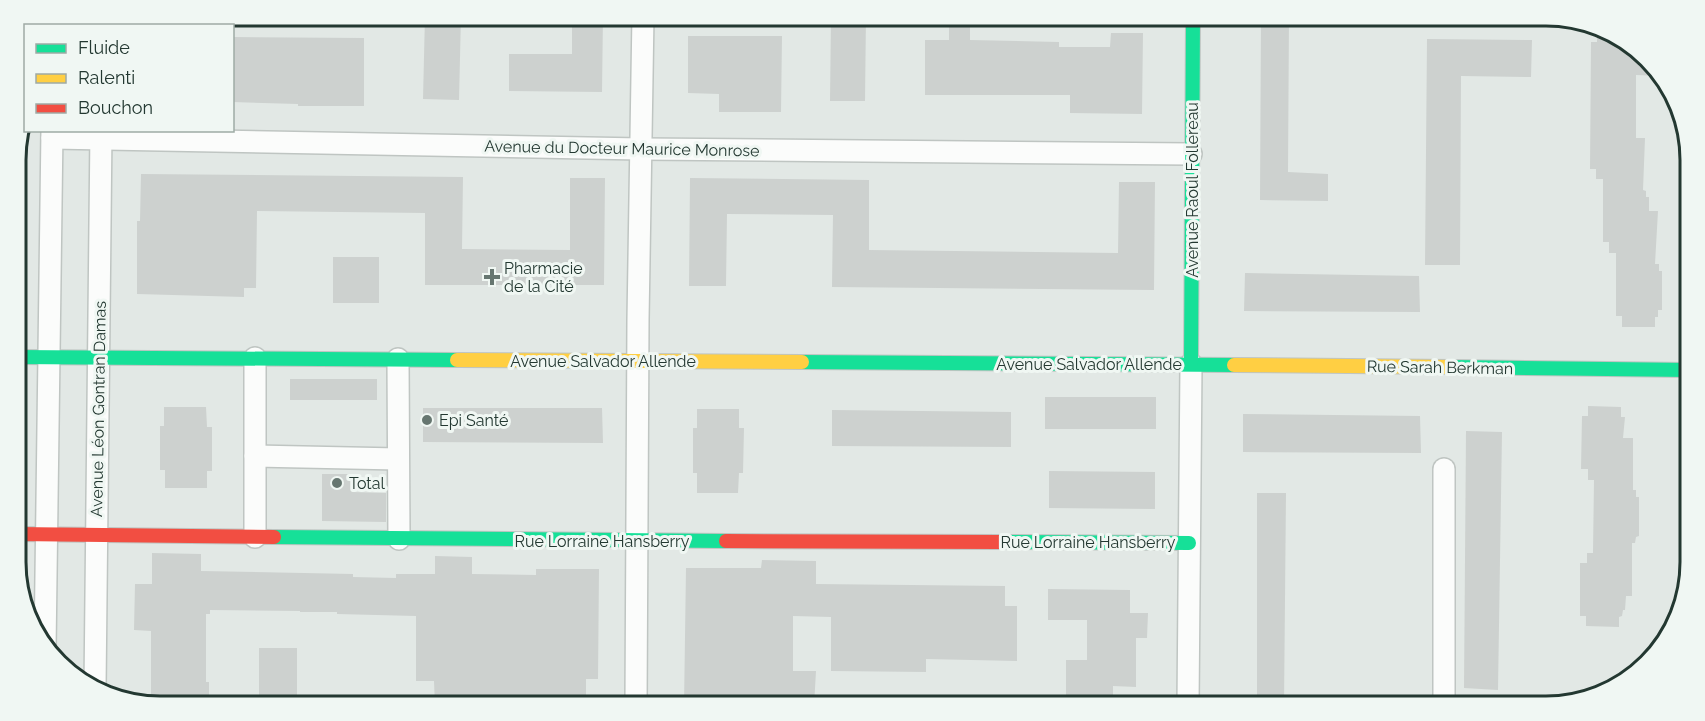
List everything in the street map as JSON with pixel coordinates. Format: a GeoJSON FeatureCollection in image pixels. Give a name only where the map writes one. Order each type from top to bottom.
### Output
{"type":"FeatureCollection","features":[{"type":"Feature","properties":{"kind":"main road","name":"Avenue Raoul Follereau"},"geometry":{"type":"LineString","coordinates":[[1191,364],[1193,26]]}},
{"type":"Feature","properties":{"kind":"main road","name":"Avenue Salvador Allende"},"geometry":{"type":"LineString","coordinates":[[26,357],[1191,364]]}},
{"type":"Feature","properties":{"kind":"main road","name":"Rue Sarah Berkman"},"geometry":{"type":"LineString","coordinates":[[1191,364],[1680,370]]}},
{"type":"Feature","properties":{"kind":"main road","name":"Rue Lorraine Hansberry"},"geometry":{"type":"LineString","coordinates":[[26,534],[636,541],[1189,543]]}},
{"type":"Feature","properties":{"kind":"street"},"geometry":{"type":"LineString","coordinates":[[636,696],[643,26]]}},
{"type":"Feature","properties":{"kind":"street"},"geometry":{"type":"LineString","coordinates":[[45,632],[52,134]]}},
{"type":"Feature","properties":{"kind":"street","name":"Avenue du Docteur Maurice Monrose"},"geometry":{"type":"LineString","coordinates":[[52,134],[641,149],[1191,154]]}},
{"type":"Feature","properties":{"kind":"street","name":"Avenue Léon Gontran Damas"},"geometry":{"type":"LineString","coordinates":[[95,679],[101,135]]}},
{"type":"Feature","properties":{"kind":"street"},"geometry":{"type":"LineString","coordinates":[[255,358],[255,537]]}},
{"type":"Feature","properties":{"kind":"street"},"geometry":{"type":"LineString","coordinates":[[398,359],[399,539]]}},
{"type":"Feature","properties":{"kind":"street"},"geometry":{"type":"LineString","coordinates":[[1188,695],[1191,364]]}},
{"type":"Feature","properties":{"kind":"street"},"geometry":{"type":"LineString","coordinates":[[255,456],[398,459]]}},
{"type":"Feature","properties":{"kind":"street"},"geometry":{"type":"LineString","coordinates":[[1444,469],[1444,695]]}},
{"type":"Feature","properties":{"kind":"building"},"geometry":{"type":"Polygon","coordinates":[[[425,26],[461,26],[459,100],[423,99],[425,26]]]}},
{"type":"Feature","properties":{"kind":"building"},"geometry":{"type":"Polygon","coordinates":[[[572,26],[603,26],[602,92],[509,91],[509,54],[572,54],[572,26]]]}},
{"type":"Feature","properties":{"kind":"building"},"geometry":{"type":"Polygon","coordinates":[[[831,26],[866,26],[865,101],[830,101],[831,26]]]}},
{"type":"Feature","properties":{"kind":"building"},"geometry":{"type":"Polygon","coordinates":[[[949,26],[970,26],[970,40],[1059,42],[1059,47],[1110,47],[1111,33],[1143,33],[1142,114],[1070,113],[1070,95],[925,95],[925,40],[949,40],[949,26]]]}},
{"type":"Feature","properties":{"kind":"building"},"geometry":{"type":"Polygon","coordinates":[[[1261,26],[1289,26],[1288,172],[1328,174],[1328,201],[1260,200],[1261,26]]]}},
{"type":"Feature","properties":{"kind":"building"},"geometry":{"type":"Polygon","coordinates":[[[688,36],[782,36],[781,112],[719,112],[719,94],[688,93],[688,36]]]}},
{"type":"Feature","properties":{"kind":"building"},"geometry":{"type":"Polygon","coordinates":[[[1597,36],[1613,43],[1650,76],[1636,75],[1636,138],[1645,138],[1643,190],[1646,191],[1646,197],[1649,197],[1649,211],[1658,211],[1655,264],[1659,264],[1659,271],[1662,271],[1662,310],[1658,310],[1658,317],[1655,317],[1655,327],[1622,327],[1622,316],[1616,316],[1616,253],[1609,253],[1609,242],[1603,242],[1603,179],[1596,179],[1596,169],[1590,169],[1591,42],[1597,42],[1597,36]]]}},
{"type":"Feature","properties":{"kind":"building"},"geometry":{"type":"Polygon","coordinates":[[[234,37],[364,38],[364,106],[298,106],[298,104],[234,102],[234,37]]]}},
{"type":"Feature","properties":{"kind":"building"},"geometry":{"type":"Polygon","coordinates":[[[1427,39],[1532,40],[1531,77],[1461,76],[1460,265],[1425,265],[1427,39]]]}},
{"type":"Feature","properties":{"kind":"building"},"geometry":{"type":"Polygon","coordinates":[[[141,174],[463,177],[462,249],[570,250],[570,178],[605,178],[604,285],[425,285],[425,213],[257,211],[256,288],[244,288],[244,297],[137,294],[137,221],[140,221],[141,174]]]}},
{"type":"Feature","properties":{"kind":"building"},"geometry":{"type":"Polygon","coordinates":[[[690,178],[869,180],[869,250],[1118,253],[1119,182],[1155,182],[1154,290],[832,287],[833,215],[727,214],[726,286],[689,286],[690,178]]]}},
{"type":"Feature","properties":{"kind":"building"},"geometry":{"type":"Polygon","coordinates":[[[333,257],[379,257],[379,303],[333,303],[333,257]]]}},
{"type":"Feature","properties":{"kind":"building"},"geometry":{"type":"Polygon","coordinates":[[[1245,273],[1419,276],[1420,312],[1244,311],[1245,273]]]}},
{"type":"Feature","properties":{"kind":"building"},"geometry":{"type":"Polygon","coordinates":[[[290,379],[377,379],[377,400],[290,400],[290,379]]]}},
{"type":"Feature","properties":{"kind":"building"},"geometry":{"type":"Polygon","coordinates":[[[1045,397],[1156,397],[1156,429],[1045,429],[1045,397]]]}},
{"type":"Feature","properties":{"kind":"building"},"geometry":{"type":"Polygon","coordinates":[[[1588,406],[1621,407],[1621,417],[1625,417],[1623,438],[1633,438],[1633,490],[1636,490],[1636,497],[1639,497],[1639,536],[1636,537],[1635,543],[1632,543],[1632,596],[1626,596],[1625,610],[1619,617],[1619,627],[1586,626],[1586,616],[1580,616],[1580,563],[1587,563],[1587,553],[1593,553],[1594,480],[1588,480],[1588,469],[1581,469],[1582,416],[1588,416],[1588,406]]]}},
{"type":"Feature","properties":{"kind":"building"},"geometry":{"type":"Polygon","coordinates":[[[164,407],[206,407],[207,427],[212,427],[212,471],[207,471],[207,488],[165,488],[165,470],[160,470],[160,426],[164,426],[164,407]]]}},
{"type":"Feature","properties":{"kind":"building"},"geometry":{"type":"Polygon","coordinates":[[[423,408],[602,408],[603,443],[423,442],[423,408]]]}},
{"type":"Feature","properties":{"kind":"building"},"geometry":{"type":"Polygon","coordinates":[[[697,409],[739,409],[739,428],[744,428],[743,473],[739,473],[738,493],[697,493],[697,473],[693,473],[693,428],[697,428],[697,409]]]}},
{"type":"Feature","properties":{"kind":"building"},"geometry":{"type":"Polygon","coordinates":[[[832,410],[1011,412],[1011,447],[832,446],[832,410]]]}},
{"type":"Feature","properties":{"kind":"building"},"geometry":{"type":"Polygon","coordinates":[[[1243,414],[1420,416],[1421,453],[1243,452],[1243,414]]]}},
{"type":"Feature","properties":{"kind":"building"},"geometry":{"type":"Polygon","coordinates":[[[1466,431],[1502,432],[1498,690],[1464,688],[1466,431]]]}},
{"type":"Feature","properties":{"kind":"building"},"geometry":{"type":"Polygon","coordinates":[[[1049,471],[1155,472],[1155,509],[1049,508],[1049,471]]]}},
{"type":"Feature","properties":{"kind":"building"},"geometry":{"type":"Polygon","coordinates":[[[322,474],[352,474],[352,492],[386,493],[386,522],[322,521],[322,474]]]}},
{"type":"Feature","properties":{"kind":"building"},"geometry":{"type":"Polygon","coordinates":[[[1257,493],[1286,493],[1284,695],[1257,695],[1257,493]]]}},
{"type":"Feature","properties":{"kind":"building"},"geometry":{"type":"Polygon","coordinates":[[[152,553],[201,554],[201,571],[353,574],[353,577],[396,578],[396,574],[435,574],[435,556],[472,557],[472,574],[536,575],[536,569],[599,569],[598,679],[586,679],[586,696],[435,696],[434,681],[416,681],[416,616],[210,610],[210,614],[206,614],[206,682],[209,682],[209,696],[151,695],[151,631],[134,630],[135,584],[152,584],[152,553]]]}},
{"type":"Feature","properties":{"kind":"building"},"geometry":{"type":"Polygon","coordinates":[[[762,560],[816,561],[816,584],[1005,586],[1005,606],[1017,606],[1017,661],[926,659],[926,672],[831,671],[831,617],[793,616],[793,671],[816,671],[815,696],[684,696],[686,568],[761,568],[762,560]]]}},
{"type":"Feature","properties":{"kind":"building"},"geometry":{"type":"Polygon","coordinates":[[[1048,589],[1130,590],[1130,613],[1148,613],[1147,638],[1136,638],[1136,687],[1113,686],[1113,695],[1066,695],[1066,660],[1087,660],[1087,620],[1048,620],[1048,589]]]}},
{"type":"Feature","properties":{"kind":"building"},"geometry":{"type":"Polygon","coordinates":[[[259,648],[297,648],[297,696],[259,696],[259,648]]]}},
{"type":"Feature","properties":{"kind":"traffic: fast"},"geometry":{"type":"LineString","coordinates":[[1191,364],[1193,26]]}},
{"type":"Feature","properties":{"kind":"traffic: fast"},"geometry":{"type":"LineString","coordinates":[[26,357],[457,360]]}},
{"type":"Feature","properties":{"kind":"traffic: fast"},"geometry":{"type":"LineString","coordinates":[[802,362],[1234,365]]}},
{"type":"Feature","properties":{"kind":"traffic: fast"},"geometry":{"type":"LineString","coordinates":[[1452,367],[1680,370]]}},
{"type":"Feature","properties":{"kind":"traffic: fast"},"geometry":{"type":"LineString","coordinates":[[274,537],[726,541]]}},
{"type":"Feature","properties":{"kind":"traffic: fast"},"geometry":{"type":"LineString","coordinates":[[1000,542],[1189,543]]}},
{"type":"Feature","properties":{"kind":"traffic: slow"},"geometry":{"type":"LineString","coordinates":[[457,360],[802,362]]}},
{"type":"Feature","properties":{"kind":"traffic: slow"},"geometry":{"type":"LineString","coordinates":[[1234,365],[1452,367]]}},
{"type":"Feature","properties":{"kind":"traffic: jam"},"geometry":{"type":"LineString","coordinates":[[26,534],[274,537]]}},
{"type":"Feature","properties":{"kind":"traffic: jam"},"geometry":{"type":"LineString","coordinates":[[726,541],[1000,542]]}},
{"type":"Feature","properties":{"kind":"place","name":"Pharmacie de la Cité"},"geometry":{"type":"Point","coordinates":[492,277]}},
{"type":"Feature","properties":{"kind":"place","name":"Epi Santé"},"geometry":{"type":"Point","coordinates":[427,420]}},
{"type":"Feature","properties":{"kind":"place","name":"Total"},"geometry":{"type":"Point","coordinates":[337,483]}}]}
